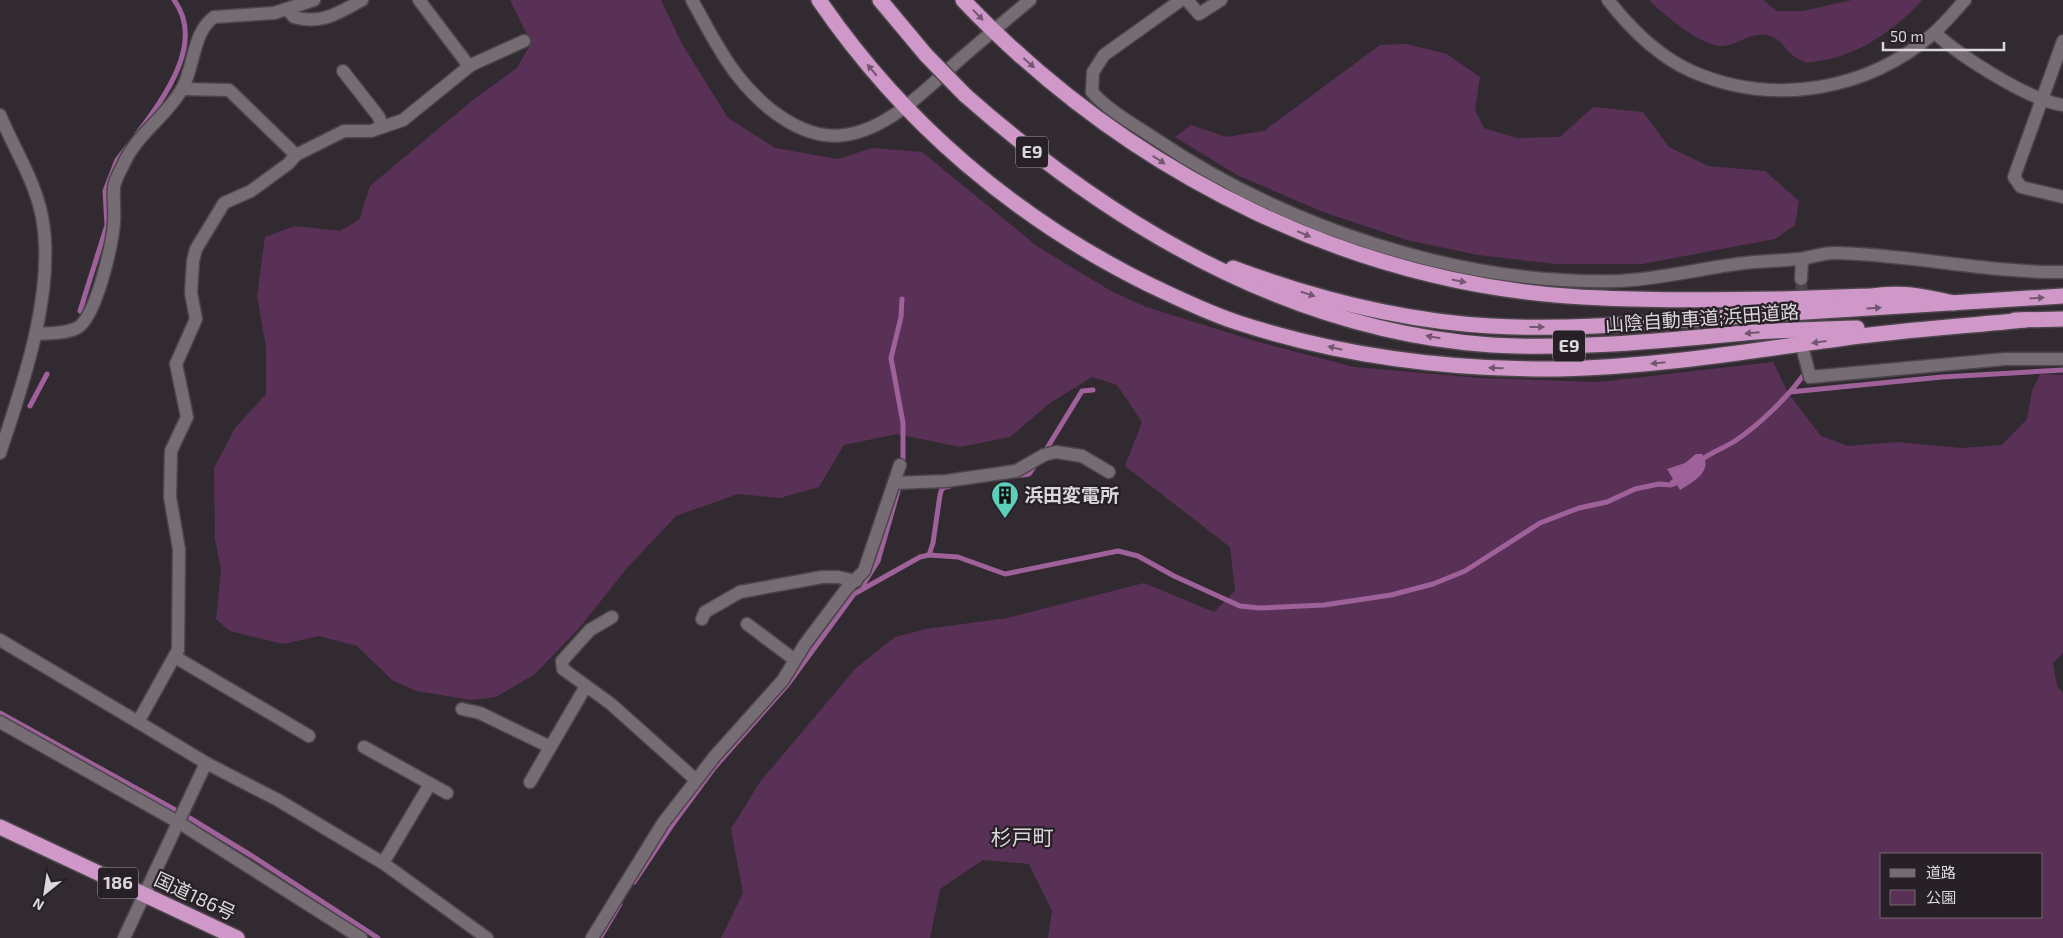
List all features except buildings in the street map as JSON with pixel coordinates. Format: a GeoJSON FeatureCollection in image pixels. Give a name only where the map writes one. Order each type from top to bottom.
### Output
{"type":"FeatureCollection","features":[{"type":"Feature","properties":{"kind":"highway"},"geometry":{"type":"LineString","coordinates":[[819,0],[854,49],[903,108],[974,173],[1023,210],[1072,242],[1124,272],[1234,322],[1344,350],[1438,364],[1485,368],[1594,368],[1698,359],[1850,337],[2025,320]]}},
{"type":"Feature","properties":{"kind":"highway","name":"山陰自動車道;浜田道路"},"geometry":{"type":"LineString","coordinates":[[880,0],[926,55],[965,95],[1035,155],[1104,204],[1195,259],[1267,293],[1345,318],[1437,338],[1489,345],[1587,346],[1760,332],[2063,319]]}},
{"type":"Feature","properties":{"kind":"highway"},"geometry":{"type":"LineString","coordinates":[[963,0],[993,31],[1072,100],[1165,164],[1217,194],[1269,220],[1324,243],[1378,261],[1434,276],[1544,295],[1672,299],[1909,295],[1954,302]]}},
{"type":"Feature","properties":{"kind":"highway","name":"山陰自動車道;浜田道路"},"geometry":{"type":"LineString","coordinates":[[1104,204],[1190,248],[1275,284],[1360,308],[1448,323],[1491,326],[1587,326],[2063,296]]}},
{"type":"Feature","properties":{"kind":"highway","name":"国道186号"},"geometry":{"type":"LineString","coordinates":[[0,828],[237,938]]}},
{"type":"Feature","properties":{"kind":"street"},"geometry":{"type":"LineString","coordinates":[[36,334],[62,332],[78,328],[86,316],[100,288],[106,264],[114,223],[114,186],[126,160],[151,124],[159,120],[182,89],[192,66],[199,36],[206,22],[214,17],[274,13],[314,0]]}},
{"type":"Feature","properties":{"kind":"street"},"geometry":{"type":"LineString","coordinates":[[288,9],[294,17],[313,21],[333,16],[362,0]]}},
{"type":"Feature","properties":{"kind":"street"},"geometry":{"type":"LineString","coordinates":[[419,0],[470,66]]}},
{"type":"Feature","properties":{"kind":"street"},"geometry":{"type":"LineString","coordinates":[[692,0],[726,60],[762,103],[795,125],[818,133],[844,135],[871,126],[903,108],[1030,0]]}},
{"type":"Feature","properties":{"kind":"street"},"geometry":{"type":"LineString","coordinates":[[1181,0],[1104,56],[1093,72],[1092,92],[1106,105],[1172,150],[1229,184],[1303,218],[1378,246],[1463,267],[1547,279],[1617,281],[1674,275],[1739,263],[1802,259],[1830,253],[1895,256],[1996,268],[2063,272]]}},
{"type":"Feature","properties":{"kind":"street"},"geometry":{"type":"LineString","coordinates":[[1187,0],[1199,14],[1221,0]]}},
{"type":"Feature","properties":{"kind":"street"},"geometry":{"type":"LineString","coordinates":[[1608,0],[1627,25],[1656,48],[1690,70],[1725,82],[1766,90],[1812,90],[1842,84],[1880,68],[1916,47],[1935,33],[1965,0]]}},
{"type":"Feature","properties":{"kind":"street"},"geometry":{"type":"LineString","coordinates":[[1935,33],[1948,45],[2040,100],[2063,105]]}},
{"type":"Feature","properties":{"kind":"street"},"geometry":{"type":"LineString","coordinates":[[138,722],[175,657],[179,642],[179,549],[170,497],[171,451],[187,417],[176,364],[196,319],[191,293],[193,261],[196,249],[224,203],[251,191],[288,164],[296,155],[344,131],[371,131],[403,120],[470,66],[524,41]]}},
{"type":"Feature","properties":{"kind":"street"},"geometry":{"type":"LineString","coordinates":[[2063,41],[2040,100],[2014,177],[2020,187],[2063,197]]}},
{"type":"Feature","properties":{"kind":"street"},"geometry":{"type":"LineString","coordinates":[[343,71],[379,117],[382,127]]}},
{"type":"Feature","properties":{"kind":"street"},"geometry":{"type":"LineString","coordinates":[[182,89],[229,90],[296,155]]}},
{"type":"Feature","properties":{"kind":"street"},"geometry":{"type":"LineString","coordinates":[[0,115],[25,166],[42,217],[46,258],[36,334],[0,453]]}},
{"type":"Feature","properties":{"kind":"street"},"geometry":{"type":"LineString","coordinates":[[1801,279],[1802,259]]}},
{"type":"Feature","properties":{"kind":"street"},"geometry":{"type":"LineString","coordinates":[[1804,354],[1810,377],[2005,359],[2063,359]]}},
{"type":"Feature","properties":{"kind":"street"},"geometry":{"type":"LineString","coordinates":[[894,483],[946,481],[1016,471],[1044,455],[1056,452],[1082,456],[1109,472]]}},
{"type":"Feature","properties":{"kind":"street"},"geometry":{"type":"LineString","coordinates":[[592,938],[663,823],[696,780],[783,680],[795,660],[847,588],[864,571],[873,551],[900,465]]}},
{"type":"Feature","properties":{"kind":"street"},"geometry":{"type":"LineString","coordinates":[[702,619],[705,612],[740,592],[822,577],[838,577],[856,581]]}},
{"type":"Feature","properties":{"kind":"street"},"geometry":{"type":"LineString","coordinates":[[612,617],[590,630],[562,661],[563,669],[611,704],[696,780]]}},
{"type":"Feature","properties":{"kind":"street"},"geometry":{"type":"LineString","coordinates":[[747,624],[795,660]]}},
{"type":"Feature","properties":{"kind":"street"},"geometry":{"type":"LineString","coordinates":[[0,640],[206,763],[278,800],[383,863],[487,938]]}},
{"type":"Feature","properties":{"kind":"street"},"geometry":{"type":"LineString","coordinates":[[175,657],[309,736]]}},
{"type":"Feature","properties":{"kind":"street"},"geometry":{"type":"LineString","coordinates":[[530,782],[586,686]]}},
{"type":"Feature","properties":{"kind":"street"},"geometry":{"type":"LineString","coordinates":[[462,709],[480,713],[550,747]]}},
{"type":"Feature","properties":{"kind":"street"},"geometry":{"type":"LineString","coordinates":[[0,722],[178,822],[361,938]]}},
{"type":"Feature","properties":{"kind":"street"},"geometry":{"type":"LineString","coordinates":[[364,748],[447,793]]}},
{"type":"Feature","properties":{"kind":"street"},"geometry":{"type":"LineString","coordinates":[[124,938],[206,763]]}},
{"type":"Feature","properties":{"kind":"street"},"geometry":{"type":"LineString","coordinates":[[383,863],[430,784]]}},
{"type":"Feature","properties":{"kind":"green space"},"geometry":{"type":"Polygon","coordinates":[[[510,0],[661,0],[682,44],[728,118],[775,148],[838,159],[872,148],[922,152],[1038,247],[1111,291],[1146,307],[1255,341],[1354,367],[1480,378],[1599,382],[1773,362],[1788,393],[1821,436],[1848,446],[1897,442],[1962,448],[2002,445],[2027,419],[2032,391],[2040,374],[2063,375],[2063,653],[2053,663],[2057,686],[2063,693],[2063,938],[1048,938],[1052,911],[1029,864],[983,860],[940,889],[930,938],[721,938],[743,893],[731,829],[760,782],[855,669],[895,637],[926,629],[1007,618],[1144,583],[1214,612],[1235,591],[1230,547],[1125,466],[1142,422],[1117,385],[1092,377],[1050,403],[1010,437],[960,447],[897,434],[844,445],[819,487],[780,498],[738,494],[676,516],[626,569],[581,626],[535,674],[496,697],[472,700],[416,691],[392,680],[357,646],[319,636],[283,644],[230,631],[216,619],[221,570],[215,539],[214,468],[235,428],[266,394],[266,347],[257,296],[265,237],[295,226],[340,231],[359,220],[370,186],[473,100],[517,68],[531,43],[510,0]]]}},
{"type":"Feature","properties":{"kind":"green space"},"geometry":{"type":"Polygon","coordinates":[[[1649,0],[1763,0],[1777,11],[1803,11],[1852,0],[1922,0],[1895,26],[1852,52],[1806,63],[1792,54],[1778,40],[1767,35],[1755,35],[1722,46],[1704,41],[1673,21],[1649,0]]]}},
{"type":"Feature","properties":{"kind":"green space"},"geometry":{"type":"Polygon","coordinates":[[[1406,44],[1447,54],[1480,77],[1475,110],[1484,128],[1517,138],[1560,137],[1593,107],[1643,112],[1669,147],[1708,166],[1765,171],[1799,201],[1795,225],[1775,239],[1642,264],[1555,264],[1478,255],[1407,240],[1323,212],[1237,175],[1175,137],[1191,125],[1226,137],[1264,131],[1380,45],[1406,44]]]}},
{"type":"Feature","properties":{"kind":"shaded area"},"geometry":{"type":"Polygon","coordinates":[[[1696,454],[1702,454],[1705,460],[1704,471],[1696,480],[1680,490],[1677,485],[1673,487],[1670,481],[1673,479],[1667,469],[1685,463],[1696,454]]]}},
{"type":"Feature","properties":{"kind":"waterway"},"geometry":{"type":"LineString","coordinates":[[137,134],[169,88],[183,52],[185,34],[183,17],[174,0]]}},
{"type":"Feature","properties":{"kind":"waterway"},"geometry":{"type":"LineString","coordinates":[[80,311],[107,225],[105,191],[117,160],[127,147]]}},
{"type":"Feature","properties":{"kind":"waterway"},"geometry":{"type":"LineString","coordinates":[[902,299],[901,317],[891,358],[903,423],[903,465]]}},
{"type":"Feature","properties":{"kind":"waterway"},"geometry":{"type":"LineString","coordinates":[[1700,461],[1735,441],[1763,419],[1790,392],[1805,373],[1805,369]]}},
{"type":"Feature","properties":{"kind":"waterway"},"geometry":{"type":"LineString","coordinates":[[1790,392],[1942,377],[2063,370]]}},
{"type":"Feature","properties":{"kind":"waterway"},"geometry":{"type":"LineString","coordinates":[[30,406],[47,374]]}},
{"type":"Feature","properties":{"kind":"waterway"},"geometry":{"type":"LineString","coordinates":[[1044,453],[1082,391],[1093,390]]}},
{"type":"Feature","properties":{"kind":"waterway"},"geometry":{"type":"LineString","coordinates":[[1015,476],[1029,474],[1036,464]]}},
{"type":"Feature","properties":{"kind":"waterway"},"geometry":{"type":"LineString","coordinates":[[634,882],[672,825],[714,768],[788,684],[854,594],[920,557],[929,555],[958,557],[1005,574],[1118,551],[1138,556],[1174,576],[1240,606],[1260,608],[1324,605],[1391,595],[1433,584],[1465,571],[1540,523],[1579,508],[1607,502],[1635,489],[1659,484],[1671,485],[1676,480]]}},
{"type":"Feature","properties":{"kind":"waterway"},"geometry":{"type":"LineString","coordinates":[[863,585],[878,561],[900,484]]}},
{"type":"Feature","properties":{"kind":"waterway"},"geometry":{"type":"LineString","coordinates":[[929,555],[933,543],[942,488],[950,486]]}},
{"type":"Feature","properties":{"kind":"waterway"},"geometry":{"type":"LineString","coordinates":[[0,713],[188,817],[378,938]]}},
{"type":"Feature","properties":{"kind":"waterway"},"geometry":{"type":"LineString","coordinates":[[600,938],[620,904]]}},
{"type":"Feature","properties":{"kind":"tunnel"},"geometry":{"type":"LineString","coordinates":[[1801,279],[1804,339]]}},
{"type":"Feature","properties":{"kind":"place","name":"浜田変電所"},"geometry":{"type":"Point","coordinates":[1005,519]}},
{"type":"Feature","properties":{"kind":"district","name":"杉戸町"},"geometry":{"type":"Point","coordinates":[1022,838]}}]}
